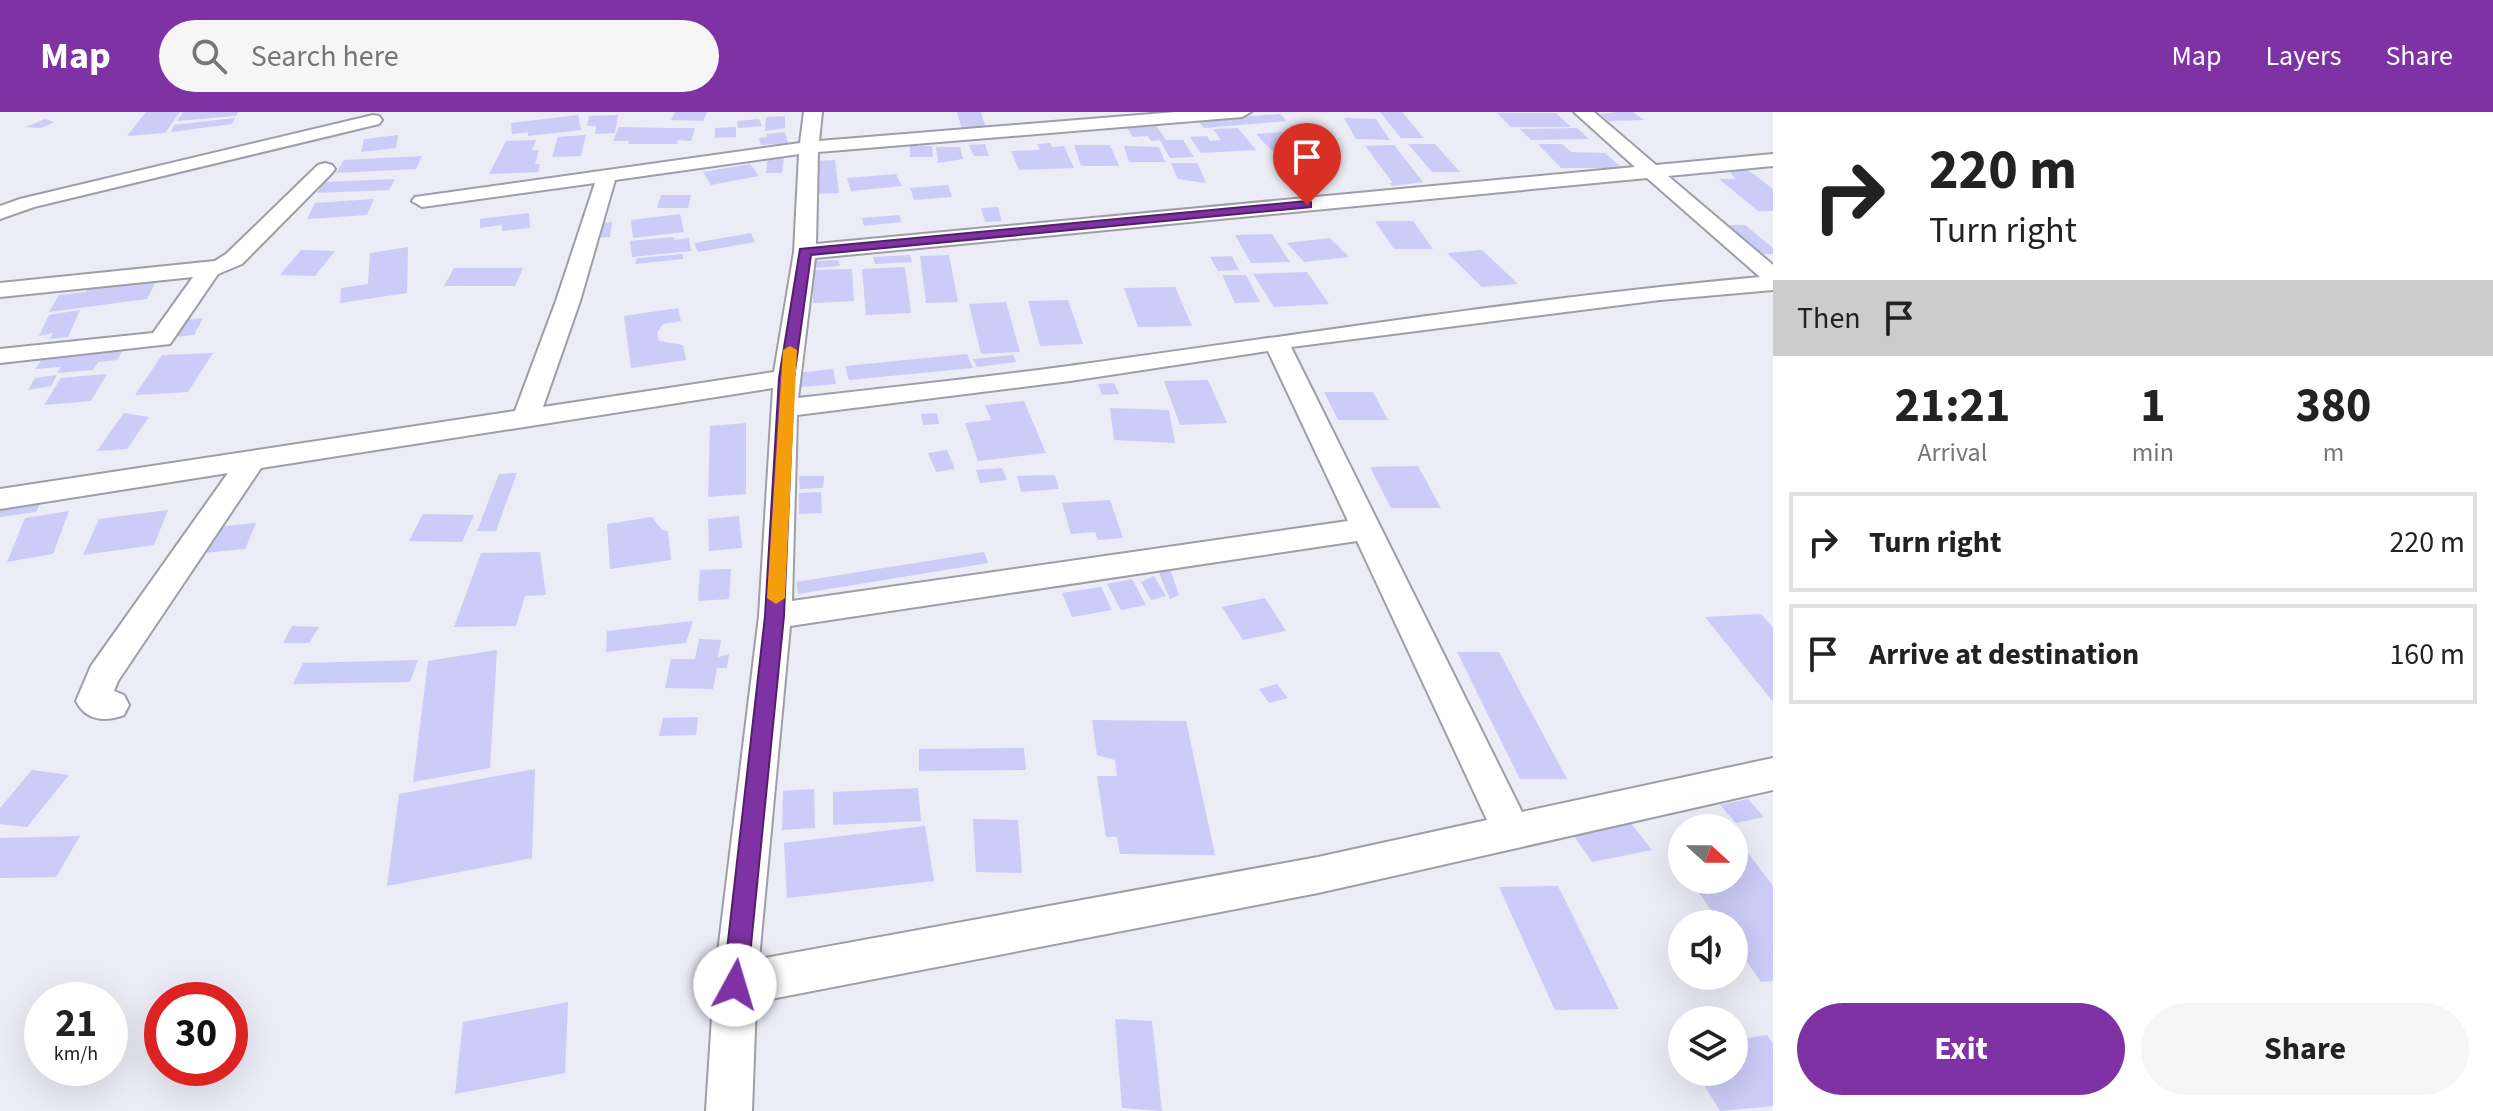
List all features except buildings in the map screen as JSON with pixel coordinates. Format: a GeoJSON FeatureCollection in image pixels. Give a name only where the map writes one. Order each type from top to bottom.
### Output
{"type":"FeatureCollection","features":[{"type":"Feature","properties":{"kind":"street"},"geometry":{"type":"LineString","coordinates":[[729,1111],[735,985],[775,616],[786,393],[805,252],[813,112]]}},
{"type":"Feature","properties":{"kind":"street"},"geometry":{"type":"LineString","coordinates":[[422,201],[809,147],[1242,112]]}},
{"type":"Feature","properties":{"kind":"street"},"geometry":{"type":"LineString","coordinates":[[1583,112],[1772,277]]}},
{"type":"Feature","properties":{"kind":"street"},"geometry":{"type":"LineString","coordinates":[[0,213],[27,203],[373,120]]}},
{"type":"Feature","properties":{"kind":"street"},"geometry":{"type":"LineString","coordinates":[[805,252],[1773,160]]}},
{"type":"Feature","properties":{"kind":"street"},"geometry":{"type":"LineString","coordinates":[[0,290],[210,269],[234,259],[325,169]]}},
{"type":"Feature","properties":{"kind":"street"},"geometry":{"type":"LineString","coordinates":[[526,417],[568,301],[607,175]]}},
{"type":"Feature","properties":{"kind":"street"},"geometry":{"type":"LineString","coordinates":[[0,356],[161,339],[210,269]]}},
{"type":"Feature","properties":{"kind":"street"},"geometry":{"type":"LineString","coordinates":[[0,499],[526,417],[786,393],[1070,373],[1276,342],[1772,277]]}},
{"type":"Feature","properties":{"kind":"street"},"geometry":{"type":"LineString","coordinates":[[1276,342],[1512,832]]}},
{"type":"Feature","properties":{"kind":"street"},"geometry":{"type":"LineString","coordinates":[[112,705],[99,705],[93,701],[103,676],[252,460]]}},
{"type":"Feature","properties":{"kind":"street"},"geometry":{"type":"LineString","coordinates":[[775,616],[1365,529]]}},
{"type":"Feature","properties":{"kind":"street"},"geometry":{"type":"LineString","coordinates":[[735,985],[1302,878],[1773,774]]}},
{"type":"Feature","properties":{"kind":"slow traffic"},"geometry":{"type":"LineString","coordinates":[[776,598],[786,378],[790,350]]}},
{"type":"Feature","properties":{"kind":"route"},"geometry":{"type":"LineString","coordinates":[[735,985],[775,616],[786,378],[805,252],[1307,205]]}}]}
